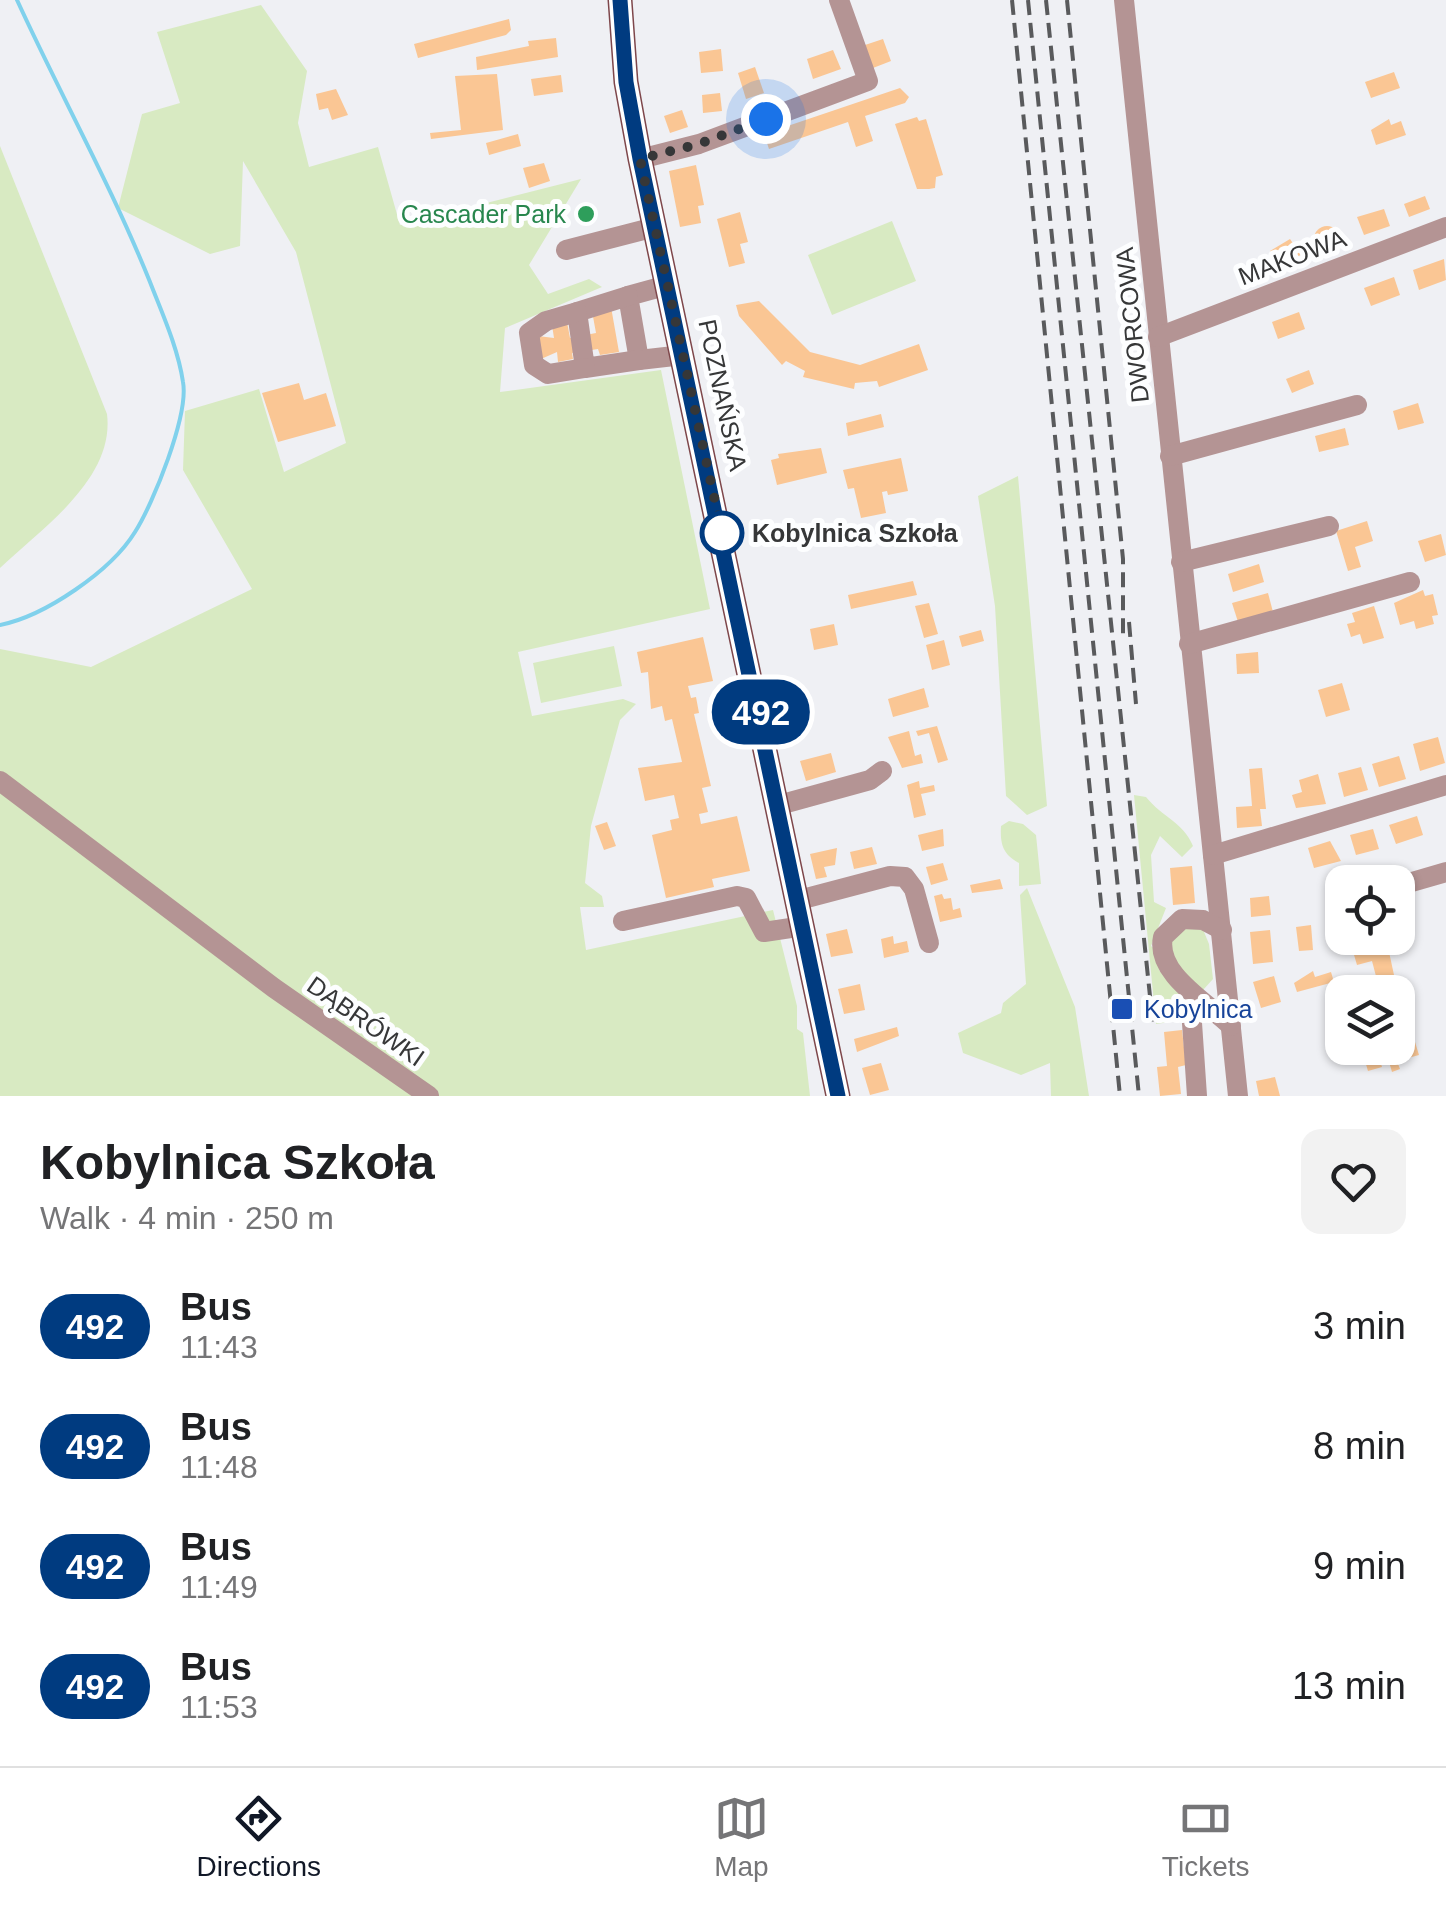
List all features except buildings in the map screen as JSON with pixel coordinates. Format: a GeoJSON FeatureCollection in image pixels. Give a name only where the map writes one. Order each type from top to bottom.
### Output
{"type":"FeatureCollection","features":[{"type":"Feature","properties":{"kind":"main road","name":"POZNAŃSKA"},"geometry":{"type":"LineString","coordinates":[[620,0],[626,82],[640,159],[838,1096]]}},
{"type":"Feature","properties":{"kind":"street"},"geometry":{"type":"LineString","coordinates":[[640,159],[699,144],[868,81],[839,0]]}},
{"type":"Feature","properties":{"kind":"street","name":"DWORCOWA"},"geometry":{"type":"LineString","coordinates":[[1124,0],[1238,1096]]}},
{"type":"Feature","properties":{"kind":"street"},"geometry":{"type":"LineString","coordinates":[[566,250],[655,226]]}},
{"type":"Feature","properties":{"kind":"street","name":"MAKOWA"},"geometry":{"type":"LineString","coordinates":[[1158,336],[1446,227]]}},
{"type":"Feature","properties":{"kind":"street"},"geometry":{"type":"LineString","coordinates":[[668,285],[546,321],[529,333],[534,365],[548,374],[683,355]]}},
{"type":"Feature","properties":{"kind":"street"},"geometry":{"type":"LineString","coordinates":[[628,296],[639,360]]}},
{"type":"Feature","properties":{"kind":"street"},"geometry":{"type":"LineString","coordinates":[[577,312],[585,368]]}},
{"type":"Feature","properties":{"kind":"street"},"geometry":{"type":"LineString","coordinates":[[1170,456],[1357,405]]}},
{"type":"Feature","properties":{"kind":"street"},"geometry":{"type":"LineString","coordinates":[[1181,562],[1329,526]]}},
{"type":"Feature","properties":{"kind":"street"},"geometry":{"type":"LineString","coordinates":[[1189,644],[1410,582]]}},
{"type":"Feature","properties":{"kind":"street"},"geometry":{"type":"LineString","coordinates":[[779,805],[870,780],[882,771]]}},
{"type":"Feature","properties":{"kind":"street","name":"DĄBRÓWKI"},"geometry":{"type":"LineString","coordinates":[[0,782],[274,988],[429,1096]]}},
{"type":"Feature","properties":{"kind":"street"},"geometry":{"type":"LineString","coordinates":[[1213,856],[1446,786]]}},
{"type":"Feature","properties":{"kind":"street"},"geometry":{"type":"LineString","coordinates":[[1415,881],[1446,872]]}},
{"type":"Feature","properties":{"kind":"street"},"geometry":{"type":"LineString","coordinates":[[799,900],[890,876],[905,877],[914,889],[929,943]]}},
{"type":"Feature","properties":{"kind":"street"},"geometry":{"type":"LineString","coordinates":[[622,922],[737,896],[746,898],[764,932],[804,926]]}},
{"type":"Feature","properties":{"kind":"street"},"geometry":{"type":"LineString","coordinates":[[1222,930],[1203,920],[1182,919],[1164,936],[1162,955],[1170,970],[1231,1026]]}},
{"type":"Feature","properties":{"kind":"street"},"geometry":{"type":"LineString","coordinates":[[1192,1023],[1197,1096]]}},
{"type":"Feature","properties":{"kind":"green space"},"geometry":{"type":"Polygon","coordinates":[[[261,5],[307,71],[298,123],[309,167],[378,147],[400,225],[581,179],[529,265],[548,294],[589,279],[602,287],[505,328],[500,392],[661,370],[710,609],[518,652],[532,716],[623,699],[636,704],[620,720],[591,826],[585,883],[602,896],[604,907],[580,907],[586,950],[773,910],[797,1006],[797,1029],[803,1033],[810,1096],[0,1096],[0,649],[91,667],[252,589],[183,470],[185,411],[259,389],[284,472],[346,443],[296,252],[243,161],[240,246],[210,254],[118,208],[142,114],[180,103],[157,32],[261,5]]]}},
{"type":"Feature","properties":{"kind":"green space"},"geometry":{"type":"Polygon","coordinates":[[[0,146],[107,414],[100,460],[88,481],[54,519],[0,568],[0,146]]]}},
{"type":"Feature","properties":{"kind":"green space"},"geometry":{"type":"Polygon","coordinates":[[[892,221],[916,281],[832,315],[808,255],[892,221]]]}},
{"type":"Feature","properties":{"kind":"green space"},"geometry":{"type":"Polygon","coordinates":[[[1018,476],[1047,806],[1027,815],[1006,796],[995,606],[978,496],[1018,476]]]}},
{"type":"Feature","properties":{"kind":"green space"},"geometry":{"type":"Polygon","coordinates":[[[614,646],[622,686],[541,703],[533,663],[614,646]]]}},
{"type":"Feature","properties":{"kind":"green space"},"geometry":{"type":"Polygon","coordinates":[[[1134,795],[1146,797],[1184,831],[1193,846],[1182,857],[1160,836],[1151,855],[1154,902],[1166,908],[1151,946],[1160,953],[1159,970],[1178,990],[1186,1009],[1170,1022],[1156,1024],[1134,795]]]}},
{"type":"Feature","properties":{"kind":"green space"},"geometry":{"type":"Polygon","coordinates":[[[1009,821],[1023,824],[1036,835],[1041,884],[1019,886],[1019,863],[1006,852],[1001,839],[1001,826],[1009,821]]]}},
{"type":"Feature","properties":{"kind":"green space"},"geometry":{"type":"Polygon","coordinates":[[[1027,888],[1075,1007],[1089,1096],[1051,1096],[1050,1063],[1021,1075],[963,1053],[958,1033],[1001,1013],[1003,1003],[1026,984],[1020,895],[1027,888]]]}},
{"type":"Feature","properties":{"kind":"green space"},"geometry":{"type":"Polygon","coordinates":[[[1202,927],[1209,944],[1213,979],[1203,990],[1171,961],[1168,944],[1179,928],[1202,927]]]}},
{"type":"Feature","properties":{"kind":"waterway"},"geometry":{"type":"LineString","coordinates":[[0,625],[56,602],[94,576],[124,547],[160,481],[183,397],[177,356],[150,282],[17,0]]}},
{"type":"Feature","properties":{"kind":"railway"},"geometry":{"type":"LineString","coordinates":[[1012,0],[1120,1096]]}},
{"type":"Feature","properties":{"kind":"railway"},"geometry":{"type":"LineString","coordinates":[[1028,0],[1139,1096]]}},
{"type":"Feature","properties":{"kind":"railway"},"geometry":{"type":"LineString","coordinates":[[1046,0],[1153,1025]]}},
{"type":"Feature","properties":{"kind":"railway"},"geometry":{"type":"LineString","coordinates":[[1067,0],[1123,559],[1123,640]]}},
{"type":"Feature","properties":{"kind":"railway"},"geometry":{"type":"LineString","coordinates":[[1129,622],[1136,704]]}},
{"type":"Feature","properties":{"kind":"bus line","name":"492"},"geometry":{"type":"LineString","coordinates":[[620,0],[626,82],[640,159],[758,700],[838,1096]]}},
{"type":"Feature","properties":{"kind":"place","name":"Cascader Park"},"geometry":{"type":"Point","coordinates":[586,214]}},
{"type":"Feature","properties":{"kind":"place","name":"Kobylnica Szkoła"},"geometry":{"type":"Point","coordinates":[722,533]}},
{"type":"Feature","properties":{"kind":"place","name":"Kobylnica"},"geometry":{"type":"Point","coordinates":[1122,1009]}},
{"type":"Feature","properties":{"kind":"route"},"geometry":{"type":"LineString","coordinates":[[722,533],[640,159],[699,144],[766,119]]}}]}
